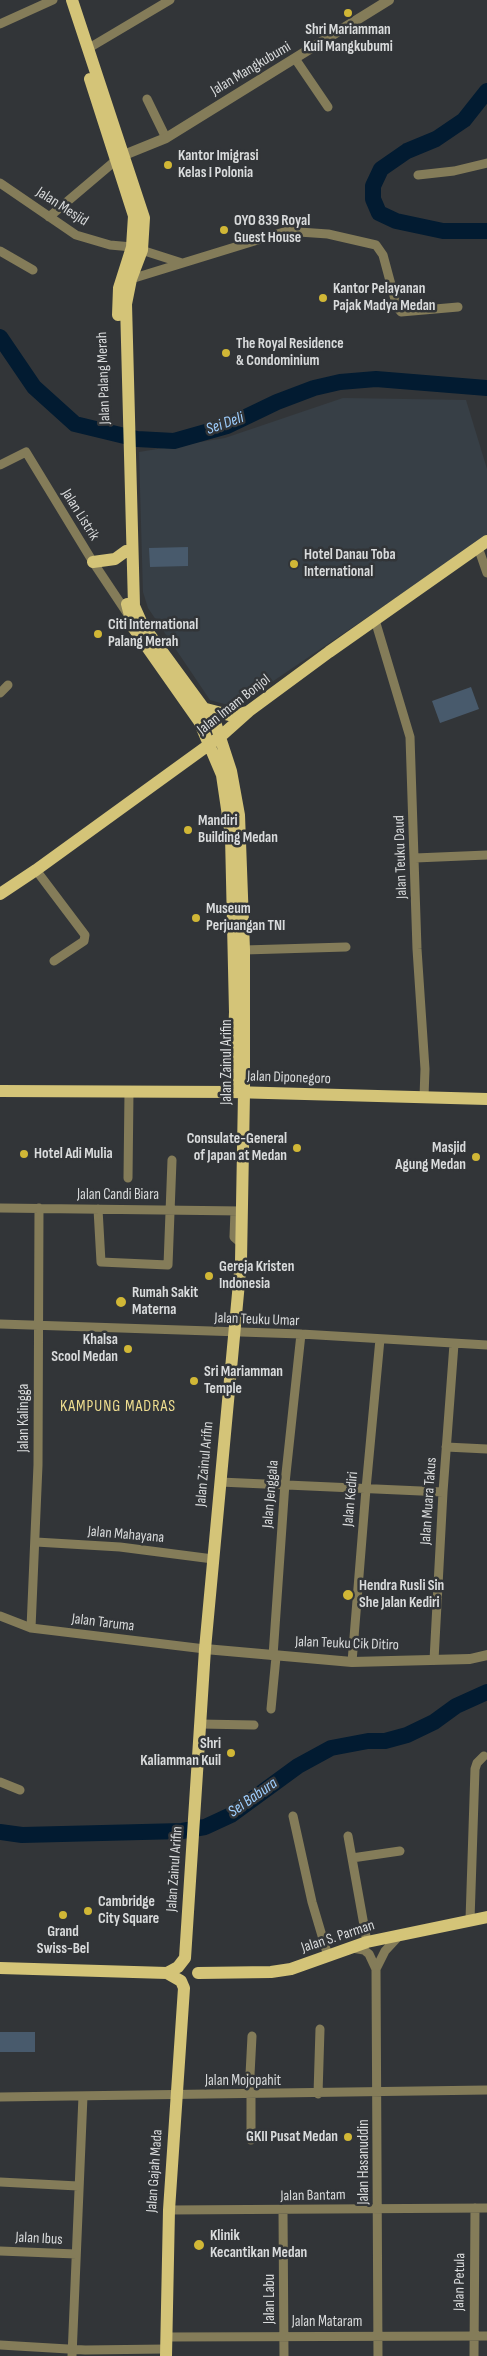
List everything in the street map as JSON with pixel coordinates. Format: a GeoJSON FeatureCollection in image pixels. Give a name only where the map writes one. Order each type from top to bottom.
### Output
{"type":"FeatureCollection","features":[{"type":"Feature","properties":{"kind":"main road","name":"Jalan Palang Merah"},"geometry":{"type":"LineString","coordinates":[[66,0],[119,158]]}},
{"type":"Feature","properties":{"kind":"main road","name":"Jalan Palang Merah"},"geometry":{"type":"LineString","coordinates":[[72,0],[89,48],[119,158],[134,216],[137,248],[126,304],[125,397],[128,615],[133,627],[198,722],[210,744]]}},
{"type":"Feature","properties":{"kind":"main road","name":"Jalan Palang Merah"},"geometry":{"type":"LineString","coordinates":[[125,397],[118,296],[137,248]]}},
{"type":"Feature","properties":{"kind":"main road","name":"Jalan Palang Merah"},"geometry":{"type":"LineString","coordinates":[[126,473],[134,606],[142,624],[206,709],[221,736]]}},
{"type":"Feature","properties":{"kind":"main road","name":"Jalan Imam Bonjol"},"geometry":{"type":"LineString","coordinates":[[0,894],[221,736],[249,711],[483,544]]}},
{"type":"Feature","properties":{"kind":"main road"},"geometry":{"type":"LineString","coordinates":[[93,562],[115,559],[126,551]]}},
{"type":"Feature","properties":{"kind":"main road"},"geometry":{"type":"LineString","coordinates":[[206,709],[234,716],[249,711]]}},
{"type":"Feature","properties":{"kind":"main road","name":"Jalan Zainul Arifin"},"geometry":{"type":"LineString","coordinates":[[185,1958],[205,1649],[242,1244],[239,1211],[235,1012],[239,815],[231,771],[221,736]]}},
{"type":"Feature","properties":{"kind":"main road","name":"Jalan Zainul Arifin"},"geometry":{"type":"LineString","coordinates":[[210,744],[222,775],[229,816],[238,929],[244,950],[238,1093]]}},
{"type":"Feature","properties":{"kind":"main road","name":"Jalan Diponegoro"},"geometry":{"type":"LineString","coordinates":[[0,1091],[238,1093],[487,1099]]}},
{"type":"Feature","properties":{"kind":"main road","name":"Jalan S. Parman"},"geometry":{"type":"LineString","coordinates":[[198,1974],[271,1972],[291,1969],[367,1942],[487,1917]]}},
{"type":"Feature","properties":{"kind":"main road"},"geometry":{"type":"LineString","coordinates":[[167,1973],[178,1967],[185,1958],[190,1968],[198,1974],[188,1981],[184,1988]]}},
{"type":"Feature","properties":{"kind":"main road"},"geometry":{"type":"LineString","coordinates":[[0,1968],[167,1973],[179,1978],[184,1988]]}},
{"type":"Feature","properties":{"kind":"main road","name":"Jalan Gajah Mada"},"geometry":{"type":"LineString","coordinates":[[166,2347],[169,2210],[184,1988]]}},
{"type":"Feature","properties":{"kind":"street"},"geometry":{"type":"LineString","coordinates":[[0,24],[53,0]]}},
{"type":"Feature","properties":{"kind":"street"},"geometry":{"type":"LineString","coordinates":[[89,48],[170,0]]}},
{"type":"Feature","properties":{"kind":"street","name":"Jalan Mangkubumi"},"geometry":{"type":"LineString","coordinates":[[119,158],[166,138],[296,60],[389,0]]}},
{"type":"Feature","properties":{"kind":"street"},"geometry":{"type":"LineString","coordinates":[[296,60],[328,107]]}},
{"type":"Feature","properties":{"kind":"street"},"geometry":{"type":"LineString","coordinates":[[147,99],[166,138]]}},
{"type":"Feature","properties":{"kind":"street"},"geometry":{"type":"LineString","coordinates":[[49,217],[119,158]]}},
{"type":"Feature","properties":{"kind":"street"},"geometry":{"type":"LineString","coordinates":[[418,175],[454,171],[487,163]]}},
{"type":"Feature","properties":{"kind":"street","name":"Jalan Mesjid"},"geometry":{"type":"LineString","coordinates":[[0,183],[76,235],[90,241],[137,248],[182,263]]}},
{"type":"Feature","properties":{"kind":"street"},"geometry":{"type":"LineString","coordinates":[[131,279],[287,232],[328,234],[358,240],[378,247],[397,307],[401,312],[458,307]]}},
{"type":"Feature","properties":{"kind":"street"},"geometry":{"type":"LineString","coordinates":[[0,251],[33,270]]}},
{"type":"Feature","properties":{"kind":"street","name":"Jalan Listrik"},"geometry":{"type":"LineString","coordinates":[[0,465],[26,452],[93,562],[128,615]]}},
{"type":"Feature","properties":{"kind":"street"},"geometry":{"type":"LineString","coordinates":[[483,544],[487,573]]}},
{"type":"Feature","properties":{"kind":"street","name":"Jalan Teuku Daud"},"geometry":{"type":"LineString","coordinates":[[375,620],[410,737],[418,949],[425,1069],[424,1097]]}},
{"type":"Feature","properties":{"kind":"street"},"geometry":{"type":"LineString","coordinates":[[0,693],[8,685]]}},
{"type":"Feature","properties":{"kind":"street"},"geometry":{"type":"LineString","coordinates":[[415,858],[487,855]]}},
{"type":"Feature","properties":{"kind":"street"},"geometry":{"type":"LineString","coordinates":[[36,870],[86,937],[84,941],[54,961]]}},
{"type":"Feature","properties":{"kind":"street"},"geometry":{"type":"LineString","coordinates":[[244,950],[346,947]]}},
{"type":"Feature","properties":{"kind":"street"},"geometry":{"type":"LineString","coordinates":[[128,1178],[129,1092]]}},
{"type":"Feature","properties":{"kind":"street"},"geometry":{"type":"LineString","coordinates":[[98,1209],[101,1262],[166,1266],[169,1260],[172,1160]]}},
{"type":"Feature","properties":{"kind":"street","name":"Jalan Candi Biara"},"geometry":{"type":"LineString","coordinates":[[0,1208],[239,1211]]}},
{"type":"Feature","properties":{"kind":"street","name":"Jalan Kalingga"},"geometry":{"type":"LineString","coordinates":[[31,1628],[36,1542],[39,1208]]}},
{"type":"Feature","properties":{"kind":"street","name":"Jalan Teuku Umar"},"geometry":{"type":"LineString","coordinates":[[0,1324],[301,1334],[487,1345]]}},
{"type":"Feature","properties":{"kind":"street","name":"Jalan Jenggala"},"geometry":{"type":"LineString","coordinates":[[271,1709],[285,1483],[301,1334]]}},
{"type":"Feature","properties":{"kind":"street","name":"Jalan Kediri"},"geometry":{"type":"LineString","coordinates":[[352,1662],[380,1339]]}},
{"type":"Feature","properties":{"kind":"street","name":"Jalan Muara Takus"},"geometry":{"type":"LineString","coordinates":[[434,1660],[443,1492],[454,1344]]}},
{"type":"Feature","properties":{"kind":"street"},"geometry":{"type":"LineString","coordinates":[[446,1446],[487,1449]]}},
{"type":"Feature","properties":{"kind":"street"},"geometry":{"type":"LineString","coordinates":[[220,1482],[285,1483],[443,1492]]}},
{"type":"Feature","properties":{"kind":"street","name":"Jalan Mahayana"},"geometry":{"type":"LineString","coordinates":[[36,1542],[120,1547],[213,1559]]}},
{"type":"Feature","properties":{"kind":"street","name":"Jalan Taruma"},"geometry":{"type":"LineString","coordinates":[[0,1616],[31,1628],[205,1649]]}},
{"type":"Feature","properties":{"kind":"street","name":"Jalan Teuku Cik Ditiro"},"geometry":{"type":"LineString","coordinates":[[205,1649],[275,1657],[352,1662],[470,1659],[487,1655]]}},
{"type":"Feature","properties":{"kind":"street"},"geometry":{"type":"LineString","coordinates":[[200,1724],[254,1725]]}},
{"type":"Feature","properties":{"kind":"street"},"geometry":{"type":"LineString","coordinates":[[470,1920],[475,1769],[477,1762],[484,1756]]}},
{"type":"Feature","properties":{"kind":"street"},"geometry":{"type":"LineString","coordinates":[[0,1782],[20,1790]]}},
{"type":"Feature","properties":{"kind":"street"},"geometry":{"type":"LineString","coordinates":[[293,1816],[312,1902],[328,1956]]}},
{"type":"Feature","properties":{"kind":"street"},"geometry":{"type":"LineString","coordinates":[[348,1836],[367,1942]]}},
{"type":"Feature","properties":{"kind":"street"},"geometry":{"type":"LineString","coordinates":[[352,1858],[400,1851]]}},
{"type":"Feature","properties":{"kind":"street"},"geometry":{"type":"LineString","coordinates":[[376,1969],[385,1951],[401,1935]]}},
{"type":"Feature","properties":{"kind":"street"},"geometry":{"type":"LineString","coordinates":[[348,1948],[364,1950],[369,1954],[376,1969]]}},
{"type":"Feature","properties":{"kind":"street","name":"Jalan Hasanuddin"},"geometry":{"type":"LineString","coordinates":[[376,1969],[378,2356]]}},
{"type":"Feature","properties":{"kind":"street"},"geometry":{"type":"LineString","coordinates":[[318,2094],[320,2030]]}},
{"type":"Feature","properties":{"kind":"street"},"geometry":{"type":"LineString","coordinates":[[252,2036],[250,2094],[252,2140]]}},
{"type":"Feature","properties":{"kind":"street","name":"Jalan Mojopahit"},"geometry":{"type":"LineString","coordinates":[[0,2097],[318,2094],[487,2090]]}},
{"type":"Feature","properties":{"kind":"street"},"geometry":{"type":"LineString","coordinates":[[72,2352],[83,2096]]}},
{"type":"Feature","properties":{"kind":"street"},"geometry":{"type":"LineString","coordinates":[[0,2182],[78,2186]]}},
{"type":"Feature","properties":{"kind":"street","name":"Jalan Petula"},"geometry":{"type":"LineString","coordinates":[[474,2356],[475,2208]]}},
{"type":"Feature","properties":{"kind":"street","name":"Jalan Bantam"},"geometry":{"type":"LineString","coordinates":[[169,2210],[283,2211],[487,2208]]}},
{"type":"Feature","properties":{"kind":"street","name":"Jalan Labu"},"geometry":{"type":"LineString","coordinates":[[283,2211],[284,2356]]}},
{"type":"Feature","properties":{"kind":"street","name":"Jalan Ibus"},"geometry":{"type":"LineString","coordinates":[[0,2251],[76,2254]]}},
{"type":"Feature","properties":{"kind":"street","name":"Jalan Mataram"},"geometry":{"type":"LineString","coordinates":[[0,2345],[72,2352],[166,2347],[284,2336],[487,2336]]}},
{"type":"Feature","properties":{"kind":"shaded area","name":"Hotel Danau Toba International"},"geometry":{"type":"Polygon","coordinates":[[[343,398],[466,400],[487,469],[487,536],[235,707],[210,700],[148,608],[143,592],[139,452],[225,438],[343,398]]]}},
{"type":"Feature","properties":{"kind":"shaded area"},"geometry":{"type":"Polygon","coordinates":[[[188,547],[188,566],[150,567],[149,548],[188,547]]]}},
{"type":"Feature","properties":{"kind":"shaded area"},"geometry":{"type":"Polygon","coordinates":[[[471,687],[479,709],[440,723],[432,701],[471,687]]]}},
{"type":"Feature","properties":{"kind":"shaded area"},"geometry":{"type":"Polygon","coordinates":[[[0,2032],[35,2032],[35,2052],[0,2052],[0,2032]]]}},
{"type":"Feature","properties":{"kind":"waterway","name":"Sei Deli"},"geometry":{"type":"LineString","coordinates":[[487,91],[464,120],[436,139],[407,151],[381,169],[373,186],[373,199],[379,213],[396,221],[443,231],[487,231]]}},
{"type":"Feature","properties":{"kind":"waterway","name":"Sei Deli"},"geometry":{"type":"LineString","coordinates":[[0,337],[34,387],[75,424],[137,439],[174,441],[227,426],[277,402],[314,388],[340,382],[376,379],[487,388]]}},
{"type":"Feature","properties":{"kind":"waterway","name":"Sei Babura"},"geometry":{"type":"LineString","coordinates":[[0,1832],[22,1835],[182,1831],[205,1827],[231,1815],[298,1766],[331,1748],[368,1741],[385,1741],[407,1735],[434,1722],[456,1706],[487,1692]]}},
{"type":"Feature","properties":{"kind":"place","name":"Shri Mariamman Kuil Mangkubumi"},"geometry":{"type":"Point","coordinates":[348,13]}},
{"type":"Feature","properties":{"kind":"place","name":"Kantor Imigrasi Kelas I Polonia"},"geometry":{"type":"Point","coordinates":[168,165]}},
{"type":"Feature","properties":{"kind":"place","name":"OYO 839 Royal Guest House"},"geometry":{"type":"Point","coordinates":[224,230]}},
{"type":"Feature","properties":{"kind":"place","name":"Kantor Pelayanan Pajak Madya Medan"},"geometry":{"type":"Point","coordinates":[323,298]}},
{"type":"Feature","properties":{"kind":"place","name":"The Royal Residence & Condominium"},"geometry":{"type":"Point","coordinates":[226,353]}},
{"type":"Feature","properties":{"kind":"place","name":"Hotel Danau Toba International"},"geometry":{"type":"Point","coordinates":[294,564]}},
{"type":"Feature","properties":{"kind":"place","name":"Citi International Palang Merah"},"geometry":{"type":"Point","coordinates":[98,634]}},
{"type":"Feature","properties":{"kind":"place","name":"Mandiri Building Medan"},"geometry":{"type":"Point","coordinates":[188,830]}},
{"type":"Feature","properties":{"kind":"place","name":"Museum Perjuangan TNI"},"geometry":{"type":"Point","coordinates":[196,918]}},
{"type":"Feature","properties":{"kind":"place","name":"Consulate-General of Japan at Medan"},"geometry":{"type":"Point","coordinates":[297,1148]}},
{"type":"Feature","properties":{"kind":"place","name":"Hotel Adi Mulia"},"geometry":{"type":"Point","coordinates":[24,1154]}},
{"type":"Feature","properties":{"kind":"place","name":"Masjid Agung Medan"},"geometry":{"type":"Point","coordinates":[476,1157]}},
{"type":"Feature","properties":{"kind":"place","name":"Gereja Kristen Indonesia"},"geometry":{"type":"Point","coordinates":[209,1276]}},
{"type":"Feature","properties":{"kind":"place","name":"Rumah Sakit Materna"},"geometry":{"type":"Point","coordinates":[121,1302]}},
{"type":"Feature","properties":{"kind":"place","name":"Khalsa Scool Medan"},"geometry":{"type":"Point","coordinates":[128,1349]}},
{"type":"Feature","properties":{"kind":"place","name":"Sri Mariamman Temple"},"geometry":{"type":"Point","coordinates":[194,1381]}},
{"type":"Feature","properties":{"kind":"place","name":"Hendra Rusli Sin She Jalan Kediri"},"geometry":{"type":"Point","coordinates":[348,1595]}},
{"type":"Feature","properties":{"kind":"place","name":"Shri Kaliamman Kuil"},"geometry":{"type":"Point","coordinates":[231,1753]}},
{"type":"Feature","properties":{"kind":"place","name":"Cambridge City Square"},"geometry":{"type":"Point","coordinates":[88,1911]}},
{"type":"Feature","properties":{"kind":"place","name":"Grand Swiss-Bel"},"geometry":{"type":"Point","coordinates":[63,1915]}},
{"type":"Feature","properties":{"kind":"place","name":"GKII Pusat Medan"},"geometry":{"type":"Point","coordinates":[348,2137]}},
{"type":"Feature","properties":{"kind":"place","name":"Klinik Kecantikan Medan"},"geometry":{"type":"Point","coordinates":[199,2245]}},
{"type":"Feature","properties":{"kind":"district","name":"KAMPUNG MADRAS"},"geometry":{"type":"Point","coordinates":[118,1407]}}]}
